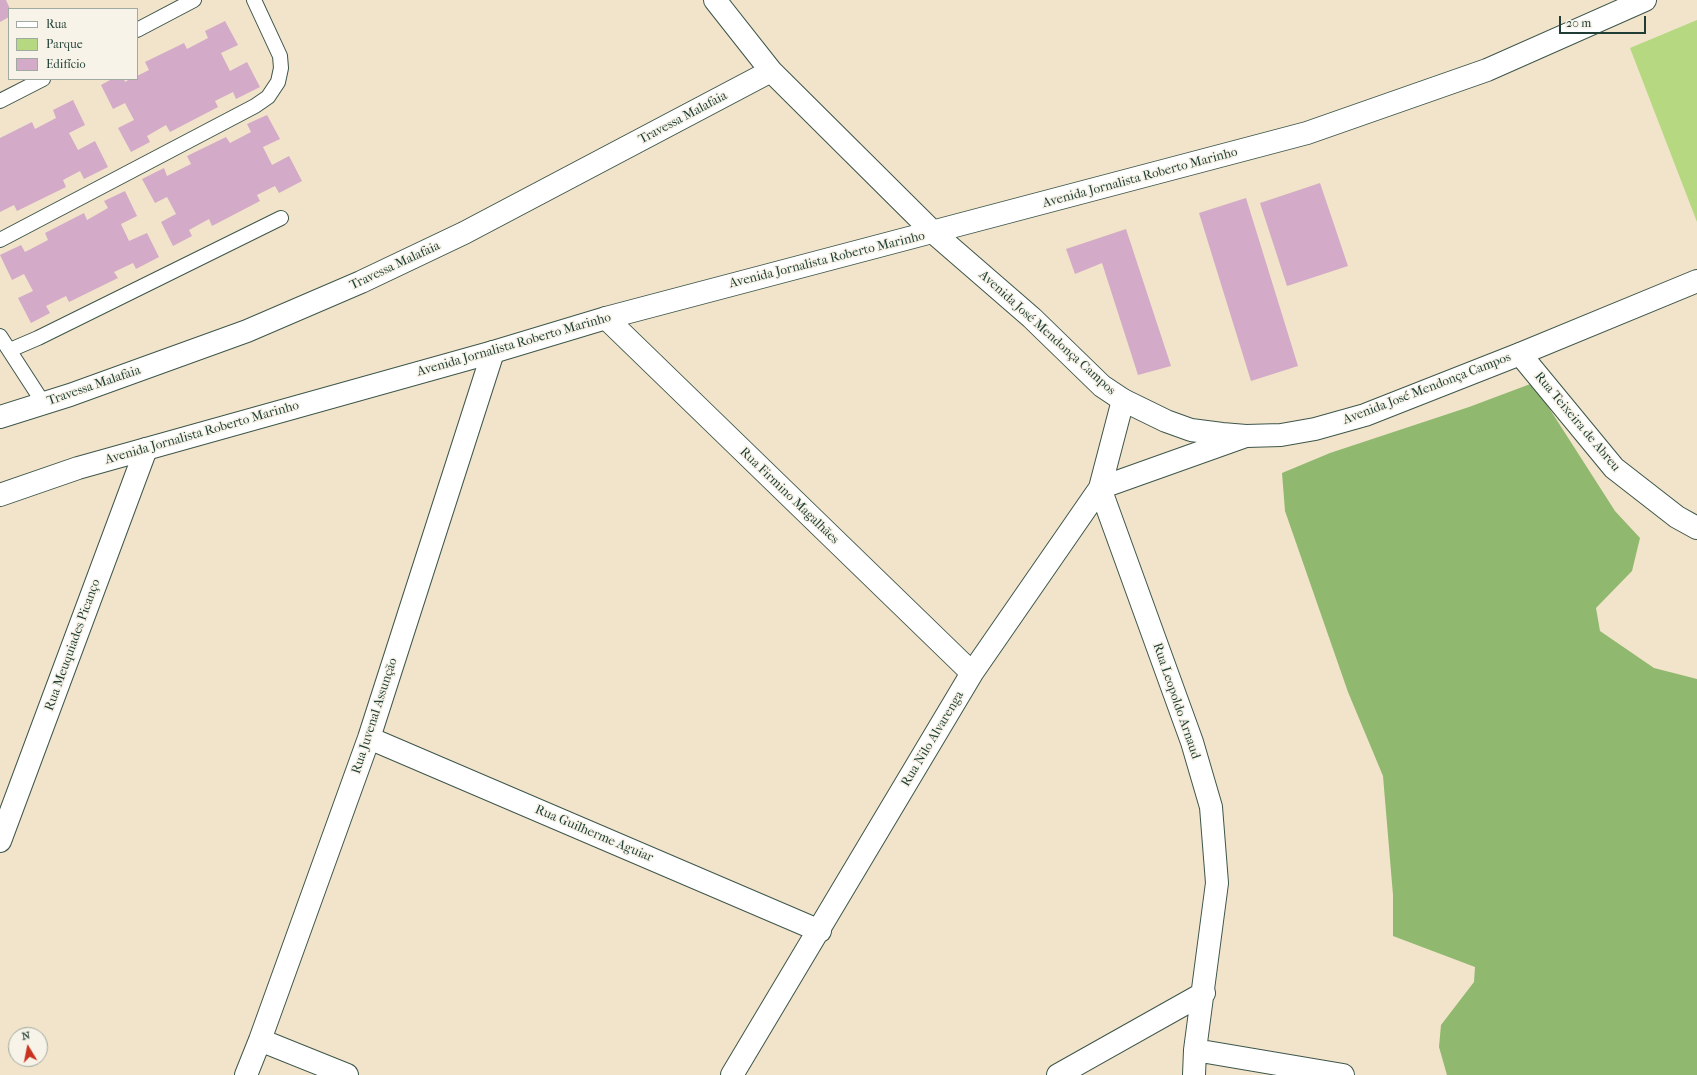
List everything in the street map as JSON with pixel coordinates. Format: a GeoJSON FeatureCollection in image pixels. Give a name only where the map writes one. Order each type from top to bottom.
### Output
{"type":"FeatureCollection","features":[{"type":"Feature","properties":{"kind":"street","name":"Avenida José Mendonça Campos"},"geometry":{"type":"LineString","coordinates":[[715,0],[771,71],[934,232],[1032,318],[1102,386],[1122,400],[1166,421],[1191,430],[1246,436],[1281,435],[1315,429],[1365,415],[1520,354],[1697,281]]}},
{"type":"Feature","properties":{"kind":"street","name":"Avenida Jornalista Roberto Marinho"},"geometry":{"type":"LineString","coordinates":[[0,495],[78,468],[493,352],[606,318],[1307,133],[1486,70],[1645,0]]}},
{"type":"Feature","properties":{"kind":"street","name":"Travessa Malafaia"},"geometry":{"type":"LineString","coordinates":[[0,417],[44,404],[247,331],[361,282],[464,233],[771,71]]}},
{"type":"Feature","properties":{"kind":"street","name":"Rua Firmino Magalhães"},"geometry":{"type":"LineString","coordinates":[[606,318],[972,673]]}},
{"type":"Feature","properties":{"kind":"street","name":"Rua Juvenal Assunção"},"geometry":{"type":"LineString","coordinates":[[246,1075],[369,738],[493,352]]}},
{"type":"Feature","properties":{"kind":"street","name":"Rua Teixeira de Abreu"},"geometry":{"type":"LineString","coordinates":[[1520,354],[1614,468],[1677,516],[1697,528]]}},
{"type":"Feature","properties":{"kind":"street","name":"Rua Nilo Alvarenga"},"geometry":{"type":"LineString","coordinates":[[732,1075],[820,930],[972,673],[1100,488],[1122,400]]}},
{"type":"Feature","properties":{"kind":"street"},"geometry":{"type":"LineString","coordinates":[[1100,488],[1246,436]]}},
{"type":"Feature","properties":{"kind":"street","name":"Rua Meuquiades Picanço"},"geometry":{"type":"LineString","coordinates":[[0,841],[146,449]]}},
{"type":"Feature","properties":{"kind":"street","name":"Rua Leopoldo Arnaud"},"geometry":{"type":"LineString","coordinates":[[1100,488],[1192,742],[1211,807],[1217,883],[1204,994],[1195,1050],[1194,1075]]}},
{"type":"Feature","properties":{"kind":"street","name":"Rua Guilherme Aguiar"},"geometry":{"type":"LineString","coordinates":[[369,738],[820,930]]}},
{"type":"Feature","properties":{"kind":"street"},"geometry":{"type":"LineString","coordinates":[[1058,1075],[1204,994]]}},
{"type":"Feature","properties":{"kind":"street"},"geometry":{"type":"LineString","coordinates":[[260,1040],[347,1075]]}},
{"type":"Feature","properties":{"kind":"street"},"geometry":{"type":"LineString","coordinates":[[1195,1050],[1343,1075]]}},
{"type":"Feature","properties":{"kind":"lane"},"geometry":{"type":"LineString","coordinates":[[138,29],[194,0]]}},
{"type":"Feature","properties":{"kind":"lane"},"geometry":{"type":"LineString","coordinates":[[0,240],[255,106],[268,97],[278,82],[281,68],[280,56],[254,0]]}},
{"type":"Feature","properties":{"kind":"lane"},"geometry":{"type":"LineString","coordinates":[[0,101],[41,80]]}},
{"type":"Feature","properties":{"kind":"lane"},"geometry":{"type":"LineString","coordinates":[[10,350],[38,338],[281,218]]}},
{"type":"Feature","properties":{"kind":"lane"},"geometry":{"type":"LineString","coordinates":[[0,336],[44,404]]}},
{"type":"Feature","properties":{"kind":"green space"},"geometry":{"type":"Polygon","coordinates":[[[1697,20],[1697,222],[1630,48],[1697,20]]]}},
{"type":"Feature","properties":{"kind":"green space"},"geometry":{"type":"Polygon","coordinates":[[[1533,383],[1615,511],[1640,538],[1632,571],[1596,608],[1600,631],[1654,668],[1697,679],[1697,1075],[1447,1075],[1439,1047],[1441,1025],[1474,982],[1475,967],[1393,936],[1393,895],[1383,776],[1348,692],[1285,511],[1282,473],[1330,453],[1469,407],[1533,383]]]}},
{"type":"Feature","properties":{"kind":"building"},"geometry":{"type":"Polygon","coordinates":[[[0,0],[6,0],[10,8],[8,8],[8,18],[0,22],[0,0]]]}},
{"type":"Feature","properties":{"kind":"building"},"geometry":{"type":"Polygon","coordinates":[[[225,21],[238,45],[221,53],[230,71],[247,62],[260,87],[236,99],[233,92],[215,101],[218,107],[170,132],[166,125],[147,136],[150,142],[131,152],[118,128],[134,120],[125,103],[113,109],[101,85],[110,80],[124,80],[125,82],[128,80],[138,80],[138,76],[149,70],[145,62],[184,43],[187,49],[208,38],[205,31],[225,21]]]}},
{"type":"Feature","properties":{"kind":"building"},"geometry":{"type":"Polygon","coordinates":[[[73,100],[85,125],[69,133],[78,150],[95,141],[108,167],[84,179],[80,171],[63,180],[66,187],[17,211],[14,205],[0,212],[0,138],[32,122],[35,129],[56,118],[53,110],[73,100]]]}},
{"type":"Feature","properties":{"kind":"building"},"geometry":{"type":"Polygon","coordinates":[[[267,115],[280,139],[263,147],[272,165],[289,156],[302,181],[279,193],[275,186],[257,195],[260,201],[212,226],[209,219],[189,230],[192,236],[173,246],[161,222],[176,214],[167,197],[155,203],[142,179],[164,168],[167,176],[191,164],[187,156],[226,137],[230,143],[251,132],[247,124],[267,115]]]}},
{"type":"Feature","properties":{"kind":"building"},"geometry":{"type":"Polygon","coordinates":[[[1320,183],[1348,266],[1287,286],[1260,203],[1320,183]]]}},
{"type":"Feature","properties":{"kind":"building"},"geometry":{"type":"Polygon","coordinates":[[[125,191],[137,216],[121,224],[129,241],[147,233],[159,257],[136,269],[133,263],[114,272],[118,278],[69,302],[66,296],[46,306],[50,313],[31,323],[18,298],[33,291],[24,274],[12,280],[0,255],[21,245],[25,252],[48,240],[45,233],[84,213],[87,220],[108,208],[104,201],[125,191]]]}},
{"type":"Feature","properties":{"kind":"building"},"geometry":{"type":"Polygon","coordinates":[[[1246,198],[1298,366],[1251,381],[1199,213],[1246,198]]]}},
{"type":"Feature","properties":{"kind":"building"},"geometry":{"type":"Polygon","coordinates":[[[1126,229],[1171,366],[1138,375],[1102,263],[1075,274],[1066,249],[1126,229]]]}}]}
